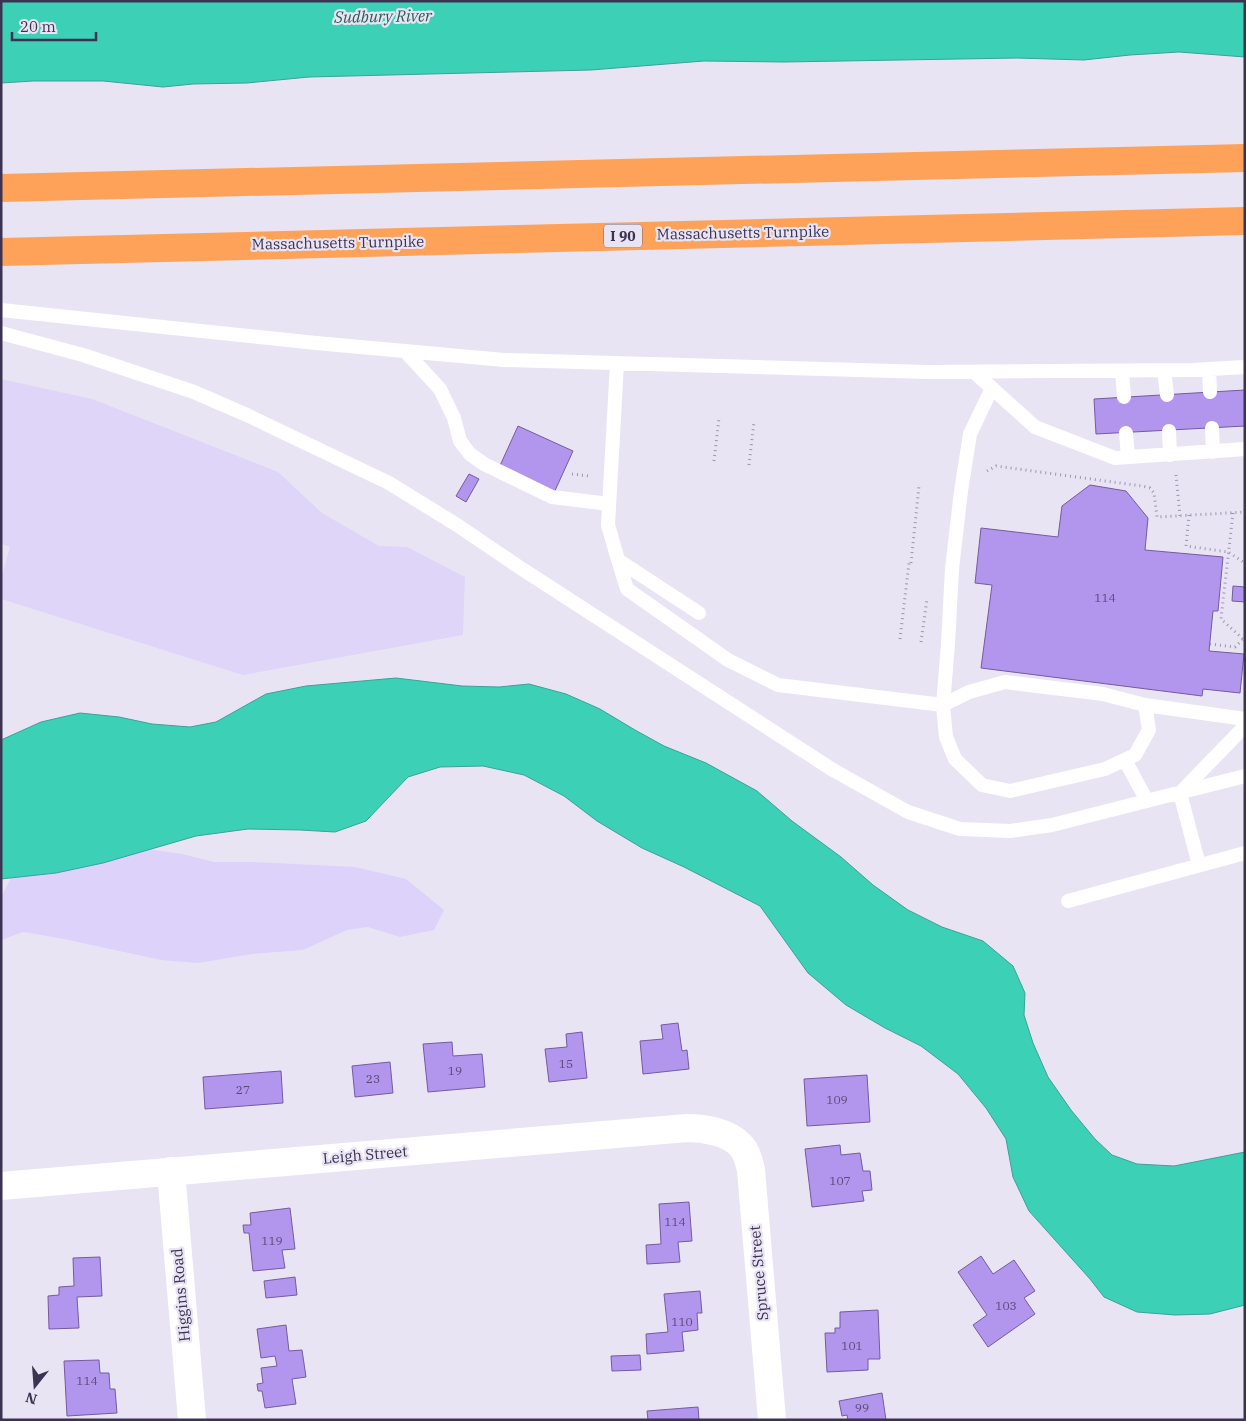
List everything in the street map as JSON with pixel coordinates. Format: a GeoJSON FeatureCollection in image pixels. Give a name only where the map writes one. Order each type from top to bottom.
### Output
{"type":"FeatureCollection","features":[{"type":"Feature","properties":{"kind":"highway"},"geometry":{"type":"LineString","coordinates":[[1,188],[1245,158]]}},
{"type":"Feature","properties":{"kind":"highway","name":"Massachusetts Turnpike"},"geometry":{"type":"LineString","coordinates":[[1,252],[1245,221]]}},
{"type":"Feature","properties":{"kind":"street","name":"Leigh Street"},"geometry":{"type":"LineString","coordinates":[[1,1186],[687,1128],[701,1128],[727,1136]]}},
{"type":"Feature","properties":{"kind":"street","name":"Spruce Street"},"geometry":{"type":"LineString","coordinates":[[727,1136],[740,1144],[748,1157],[751,1170],[772,1420]]}},
{"type":"Feature","properties":{"kind":"street","name":"Higgins Road"},"geometry":{"type":"LineString","coordinates":[[171,1171],[192,1420]]}},
{"type":"Feature","properties":{"kind":"lane"},"geometry":{"type":"LineString","coordinates":[[1,310],[406,352],[504,360],[928,372],[1122,371],[1245,367]]}},
{"type":"Feature","properties":{"kind":"lane"},"geometry":{"type":"LineString","coordinates":[[1,333],[83,355],[194,392],[249,416],[389,483],[457,525],[833,770],[908,812],[960,829],[1010,831],[1052,826],[1245,776]]}},
{"type":"Feature","properties":{"kind":"lane"},"geometry":{"type":"LineString","coordinates":[[406,352],[440,389],[454,418],[460,441],[470,454],[484,464],[552,497],[609,504]]}},
{"type":"Feature","properties":{"kind":"lane"},"geometry":{"type":"LineString","coordinates":[[617,363],[608,525],[628,589],[728,660],[778,685],[943,705],[969,692],[1005,682],[1103,694],[1145,705],[1245,719]]}},
{"type":"Feature","properties":{"kind":"lane"},"geometry":{"type":"LineString","coordinates":[[1209,369],[1210,392]]}},
{"type":"Feature","properties":{"kind":"lane"},"geometry":{"type":"LineString","coordinates":[[1164,370],[1167,395]]}},
{"type":"Feature","properties":{"kind":"lane"},"geometry":{"type":"LineString","coordinates":[[1122,371],[1124,397]]}},
{"type":"Feature","properties":{"kind":"lane"},"geometry":{"type":"LineString","coordinates":[[974,372],[1035,427],[1115,458],[1245,450]]}},
{"type":"Feature","properties":{"kind":"lane"},"geometry":{"type":"LineString","coordinates":[[992,388],[970,434],[952,569],[943,705],[946,737],[955,759],[982,785],[1010,791],[1105,769],[1136,755],[1148,730],[1145,705]]}},
{"type":"Feature","properties":{"kind":"lane"},"geometry":{"type":"LineString","coordinates":[[1212,428],[1213,452]]}},
{"type":"Feature","properties":{"kind":"lane"},"geometry":{"type":"LineString","coordinates":[[1169,431],[1172,454]]}},
{"type":"Feature","properties":{"kind":"lane"},"geometry":{"type":"LineString","coordinates":[[1126,433],[1128,457]]}},
{"type":"Feature","properties":{"kind":"lane"},"geometry":{"type":"LineString","coordinates":[[618,560],[699,613]]}},
{"type":"Feature","properties":{"kind":"lane"},"geometry":{"type":"LineString","coordinates":[[1180,793],[1245,726]]}},
{"type":"Feature","properties":{"kind":"lane"},"geometry":{"type":"LineString","coordinates":[[1125,760],[1147,801]]}},
{"type":"Feature","properties":{"kind":"lane"},"geometry":{"type":"LineString","coordinates":[[1180,793],[1199,866]]}},
{"type":"Feature","properties":{"kind":"lane"},"geometry":{"type":"LineString","coordinates":[[1068,901],[1245,853]]}},
{"type":"Feature","properties":{"kind":"path"},"geometry":{"type":"LineString","coordinates":[[714,460],[719,418]]}},
{"type":"Feature","properties":{"kind":"path"},"geometry":{"type":"LineString","coordinates":[[749,465],[754,422]]}},
{"type":"Feature","properties":{"kind":"path"},"geometry":{"type":"LineString","coordinates":[[1172,454],[1180,516]]}},
{"type":"Feature","properties":{"kind":"path"},"geometry":{"type":"LineString","coordinates":[[985,473],[988,469],[996,466],[1150,488],[1154,493],[1157,517],[1245,512]]}},
{"type":"Feature","properties":{"kind":"path"},"geometry":{"type":"LineString","coordinates":[[900,639],[919,486]]}},
{"type":"Feature","properties":{"kind":"path"},"geometry":{"type":"LineString","coordinates":[[1210,644],[1235,647],[1244,638],[1221,619],[1233,513]]}},
{"type":"Feature","properties":{"kind":"path"},"geometry":{"type":"LineString","coordinates":[[1189,515],[1186,546],[1228,552],[1245,563]]}},
{"type":"Feature","properties":{"kind":"shaded area"},"geometry":{"type":"Polygon","coordinates":[[[1,379],[92,399],[278,472],[322,513],[379,546],[407,547],[465,577],[463,635],[243,675],[1,599],[1,579],[10,547],[1,544],[1,379]]]}},
{"type":"Feature","properties":{"kind":"shaded area"},"geometry":{"type":"Polygon","coordinates":[[[148,849],[182,854],[214,862],[355,867],[406,879],[444,910],[434,930],[400,937],[368,927],[347,930],[303,950],[252,954],[198,963],[161,960],[23,932],[1,940],[1,897],[11,878],[56,873],[103,863],[148,849]]]}},
{"type":"Feature","properties":{"kind":"water","name":"Sudbury River"},"geometry":{"type":"Polygon","coordinates":[[[1,1],[1245,1],[1245,57],[1179,52],[1084,60],[1017,58],[784,62],[704,61],[591,70],[309,77],[247,83],[193,84],[163,87],[103,81],[1,83],[1,1]]]}},
{"type":"Feature","properties":{"kind":"water"},"geometry":{"type":"Polygon","coordinates":[[[396,678],[462,686],[499,687],[529,684],[566,694],[600,709],[664,746],[706,763],[757,791],[792,821],[841,857],[873,885],[908,910],[942,927],[983,941],[1013,966],[1025,993],[1024,1015],[1033,1043],[1048,1077],[1071,1110],[1095,1139],[1112,1155],[1137,1164],[1174,1166],[1245,1152],[1245,1305],[1210,1314],[1175,1315],[1137,1312],[1104,1297],[1029,1211],[1013,1177],[1006,1139],[986,1108],[958,1074],[921,1046],[846,1005],[808,973],[760,906],[642,848],[597,821],[564,796],[524,775],[483,766],[440,767],[408,777],[366,821],[335,832],[248,829],[196,836],[103,863],[56,873],[1,879],[1,740],[41,722],[80,713],[119,717],[152,724],[190,727],[216,722],[266,694],[306,686],[396,678]]]}},
{"type":"Feature","properties":{"kind":"building"},"geometry":{"type":"Polygon","coordinates":[[[1245,390],[1245,426],[1096,434],[1094,399],[1245,390]]]}},
{"type":"Feature","properties":{"kind":"building"},"geometry":{"type":"Polygon","coordinates":[[[518,426],[573,451],[553,495],[498,470],[518,426]]]}},
{"type":"Feature","properties":{"kind":"building"},"geometry":{"type":"Polygon","coordinates":[[[469,474],[479,479],[466,502],[456,496],[469,474]]]}},
{"type":"Feature","properties":{"kind":"building"},"geometry":{"type":"Polygon","coordinates":[[[1090,485],[1126,491],[1148,518],[1145,550],[1223,557],[1218,611],[1213,611],[1209,651],[1244,654],[1240,693],[1203,689],[1202,696],[981,668],[992,585],[975,583],[981,528],[1058,537],[1062,506],[1090,485]]]}},
{"type":"Feature","properties":{"kind":"building"},"geometry":{"type":"Polygon","coordinates":[[[1233,586],[1245,587],[1245,602],[1232,601],[1233,586]]]}},
{"type":"Feature","properties":{"kind":"building"},"geometry":{"type":"Polygon","coordinates":[[[678,1023],[682,1051],[687,1050],[689,1069],[643,1074],[640,1041],[663,1039],[661,1025],[678,1023]]]}},
{"type":"Feature","properties":{"kind":"building"},"geometry":{"type":"Polygon","coordinates":[[[582,1032],[587,1078],[549,1082],[545,1049],[567,1047],[566,1034],[582,1032]]]}},
{"type":"Feature","properties":{"kind":"building"},"geometry":{"type":"Polygon","coordinates":[[[452,1042],[453,1056],[482,1054],[485,1087],[428,1092],[423,1044],[452,1042]]]}},
{"type":"Feature","properties":{"kind":"building"},"geometry":{"type":"Polygon","coordinates":[[[390,1062],[393,1093],[355,1097],[352,1066],[390,1062]]]}},
{"type":"Feature","properties":{"kind":"building"},"geometry":{"type":"Polygon","coordinates":[[[281,1071],[283,1103],[205,1109],[203,1077],[281,1071]]]}},
{"type":"Feature","properties":{"kind":"building"},"geometry":{"type":"Polygon","coordinates":[[[867,1075],[870,1122],[807,1126],[804,1079],[867,1075]]]}},
{"type":"Feature","properties":{"kind":"building"},"geometry":{"type":"Polygon","coordinates":[[[840,1145],[841,1155],[860,1153],[863,1171],[870,1171],[872,1190],[862,1191],[864,1201],[812,1207],[805,1149],[840,1145]]]}},
{"type":"Feature","properties":{"kind":"building"},"geometry":{"type":"Polygon","coordinates":[[[689,1202],[692,1241],[678,1242],[680,1262],[647,1264],[646,1245],[661,1244],[659,1204],[689,1202]]]}},
{"type":"Feature","properties":{"kind":"building"},"geometry":{"type":"Polygon","coordinates":[[[290,1208],[295,1249],[282,1250],[285,1268],[253,1271],[249,1233],[244,1233],[243,1225],[251,1225],[250,1213],[290,1208]]]}},
{"type":"Feature","properties":{"kind":"building"},"geometry":{"type":"Polygon","coordinates":[[[981,1256],[993,1274],[1014,1260],[1035,1291],[1024,1298],[1035,1314],[988,1347],[973,1325],[987,1315],[958,1272],[981,1256]]]}},
{"type":"Feature","properties":{"kind":"building"},"geometry":{"type":"Polygon","coordinates":[[[100,1257],[102,1296],[77,1297],[79,1328],[49,1329],[48,1296],[59,1295],[59,1287],[74,1286],[73,1258],[100,1257]]]}},
{"type":"Feature","properties":{"kind":"building"},"geometry":{"type":"Polygon","coordinates":[[[295,1277],[297,1295],[266,1298],[264,1281],[295,1277]]]}},
{"type":"Feature","properties":{"kind":"building"},"geometry":{"type":"Polygon","coordinates":[[[700,1291],[702,1313],[697,1313],[698,1330],[682,1332],[684,1351],[647,1354],[646,1334],[668,1332],[664,1294],[700,1291]]]}},
{"type":"Feature","properties":{"kind":"building"},"geometry":{"type":"Polygon","coordinates":[[[878,1310],[880,1359],[868,1359],[868,1370],[827,1372],[825,1333],[835,1333],[835,1328],[840,1328],[840,1312],[878,1310]]]}},
{"type":"Feature","properties":{"kind":"building"},"geometry":{"type":"Polygon","coordinates":[[[286,1325],[289,1351],[302,1350],[306,1377],[292,1379],[296,1404],[265,1408],[262,1391],[258,1391],[257,1384],[263,1383],[261,1368],[277,1366],[275,1356],[261,1358],[257,1329],[286,1325]]]}},
{"type":"Feature","properties":{"kind":"building"},"geometry":{"type":"Polygon","coordinates":[[[640,1355],[641,1370],[612,1371],[611,1356],[640,1355]]]}},
{"type":"Feature","properties":{"kind":"building"},"geometry":{"type":"Polygon","coordinates":[[[99,1360],[100,1373],[109,1373],[110,1389],[115,1389],[117,1413],[67,1416],[64,1361],[99,1360]]]}},
{"type":"Feature","properties":{"kind":"building"},"geometry":{"type":"Polygon","coordinates":[[[882,1393],[886,1420],[848,1420],[847,1415],[842,1416],[839,1401],[882,1393]]]}},
{"type":"Feature","properties":{"kind":"building"},"geometry":{"type":"Polygon","coordinates":[[[698,1407],[699,1420],[648,1420],[647,1411],[698,1407]]]}}]}
